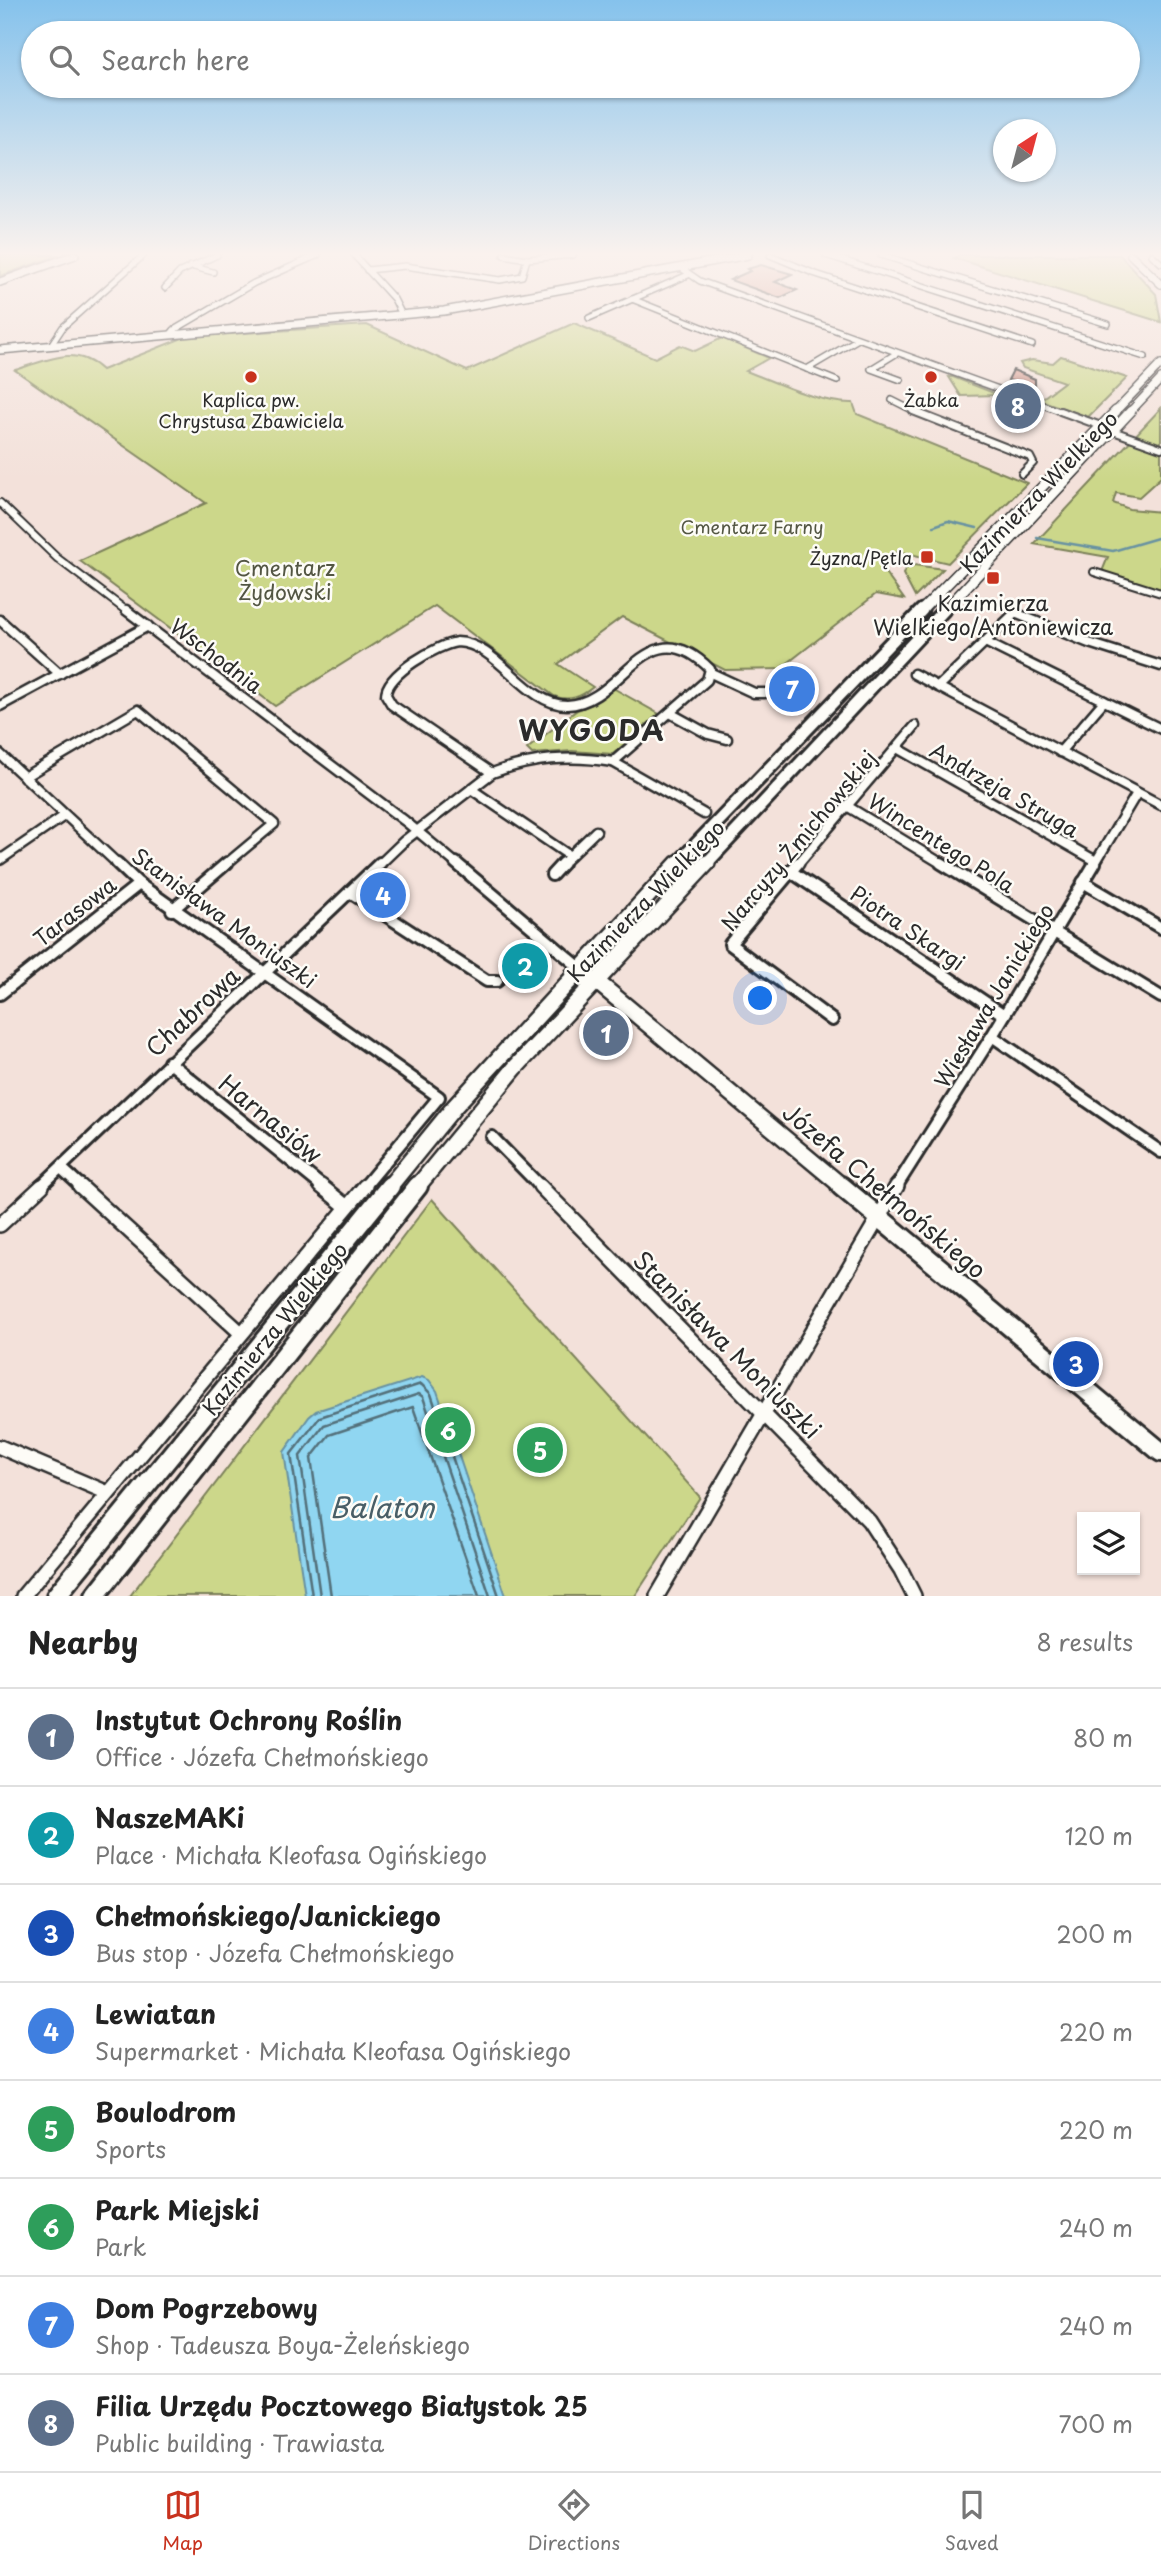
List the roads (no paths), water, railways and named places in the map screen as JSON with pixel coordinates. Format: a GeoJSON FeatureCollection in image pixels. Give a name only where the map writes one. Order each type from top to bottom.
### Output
{"type":"FeatureCollection","features":[{"type":"Feature","properties":{"kind":"main road"},"geometry":{"type":"LineString","coordinates":[[0,350],[234,329]]}},
{"type":"Feature","properties":{"kind":"main road","name":"Kazimierza Wielkiego"},"geometry":{"type":"LineString","coordinates":[[56,1596],[455,1106],[576,971],[1161,364]]}},
{"type":"Feature","properties":{"kind":"main road","name":"Kazimierza Wielkiego"},"geometry":{"type":"LineString","coordinates":[[95,1596],[449,1146],[515,1068],[1161,379]]}},
{"type":"Feature","properties":{"kind":"main road"},"geometry":{"type":"LineString","coordinates":[[1065,464],[1069,468],[1077,469]]}},
{"type":"Feature","properties":{"kind":"main road"},"geometry":{"type":"LineString","coordinates":[[959,573],[972,581]]}},
{"type":"Feature","properties":{"kind":"main road"},"geometry":{"type":"LineString","coordinates":[[672,870],[689,881]]}},
{"type":"Feature","properties":{"kind":"main road","name":"Józefa Chełmońskiego"},"geometry":{"type":"LineString","coordinates":[[576,971],[596,981],[1161,1452]]}},
{"type":"Feature","properties":{"kind":"street"},"geometry":{"type":"LineString","coordinates":[[51,345],[61,329]]}},
{"type":"Feature","properties":{"kind":"street"},"geometry":{"type":"LineString","coordinates":[[170,335],[175,329]]}},
{"type":"Feature","properties":{"kind":"street"},"geometry":{"type":"LineString","coordinates":[[708,329],[837,381]]}},
{"type":"Feature","properties":{"kind":"street"},"geometry":{"type":"LineString","coordinates":[[833,329],[1101,426]]}},
{"type":"Feature","properties":{"kind":"street"},"geometry":{"type":"LineString","coordinates":[[985,329],[1032,345]]}},
{"type":"Feature","properties":{"kind":"street"},"geometry":{"type":"LineString","coordinates":[[1059,329],[1145,357]]}},
{"type":"Feature","properties":{"kind":"street"},"geometry":{"type":"LineString","coordinates":[[807,369],[858,339]]}},
{"type":"Feature","properties":{"kind":"street"},"geometry":{"type":"LineString","coordinates":[[897,353],[871,369],[901,380]]}},
{"type":"Feature","properties":{"kind":"street"},"geometry":{"type":"LineString","coordinates":[[892,400],[902,407],[1030,457],[1033,463],[1022,474]]}},
{"type":"Feature","properties":{"kind":"street"},"geometry":{"type":"LineString","coordinates":[[1113,431],[1161,448]]}},
{"type":"Feature","properties":{"kind":"street","name":"Wschodnia"},"geometry":{"type":"LineString","coordinates":[[0,503],[57,558],[417,831]]}},
{"type":"Feature","properties":{"kind":"street"},"geometry":{"type":"LineString","coordinates":[[1094,572],[1161,593]]}},
{"type":"Feature","properties":{"kind":"street"},"geometry":{"type":"LineString","coordinates":[[938,687],[1022,605]]}},
{"type":"Feature","properties":{"kind":"street"},"geometry":{"type":"LineString","coordinates":[[1014,613],[1089,643],[1161,666]]}},
{"type":"Feature","properties":{"kind":"street"},"geometry":{"type":"LineString","coordinates":[[0,620],[60,674]]}},
{"type":"Feature","properties":{"kind":"street"},"geometry":{"type":"LineString","coordinates":[[0,706],[148,625]]}},
{"type":"Feature","properties":{"kind":"street"},"geometry":{"type":"LineString","coordinates":[[492,773],[392,705],[385,694],[387,683],[441,647],[456,642],[477,646],[550,701],[564,705],[586,701],[651,649],[663,646],[695,657],[708,667],[711,673],[754,693],[765,693]]}},
{"type":"Feature","properties":{"kind":"street"},"geometry":{"type":"LineString","coordinates":[[985,642],[1161,729]]}},
{"type":"Feature","properties":{"kind":"street"},"geometry":{"type":"LineString","coordinates":[[704,814],[681,798],[668,795],[612,762],[707,680],[711,673]]}},
{"type":"Feature","properties":{"kind":"street"},"geometry":{"type":"LineString","coordinates":[[914,674],[1161,805]]}},
{"type":"Feature","properties":{"kind":"street"},"geometry":{"type":"LineString","coordinates":[[1060,752],[1104,701]]}},
{"type":"Feature","properties":{"kind":"street"},"geometry":{"type":"LineString","coordinates":[[24,777],[138,710],[274,824],[173,910]]}},
{"type":"Feature","properties":{"kind":"street"},"geometry":{"type":"LineString","coordinates":[[670,713],[708,734],[727,738]]}},
{"type":"Feature","properties":{"kind":"street","name":"Narcyzy Żmichowskiej"},"geometry":{"type":"LineString","coordinates":[[832,1020],[730,944],[915,726]]}},
{"type":"Feature","properties":{"kind":"street","name":"Andrzeja Struga"},"geometry":{"type":"LineString","coordinates":[[897,748],[1096,861]]}},
{"type":"Feature","properties":{"kind":"street","name":"Stanisława Moniuszki"},"geometry":{"type":"LineString","coordinates":[[0,754],[139,884],[439,1097],[347,1208]]}},
{"type":"Feature","properties":{"kind":"street","name":"Chabrowa"},"geometry":{"type":"LineString","coordinates":[[0,1225],[349,892],[417,831],[492,773],[525,761],[547,757],[569,755],[612,762]]}},
{"type":"Feature","properties":{"kind":"street"},"geometry":{"type":"LineString","coordinates":[[471,789],[570,856]]}},
{"type":"Feature","properties":{"kind":"street","name":"Wiesława Janickiego"},"geometry":{"type":"LineString","coordinates":[[657,1596],[878,1216],[992,1036],[1137,793]]}},
{"type":"Feature","properties":{"kind":"street","name":"Wincentego Pola"},"geometry":{"type":"LineString","coordinates":[[847,806],[1161,997]]}},
{"type":"Feature","properties":{"kind":"street"},"geometry":{"type":"LineString","coordinates":[[0,860],[64,816]]}},
{"type":"Feature","properties":{"kind":"street","name":"Józefa Chełmońskiego"},"geometry":{"type":"LineString","coordinates":[[417,831],[576,971]]}},
{"type":"Feature","properties":{"kind":"street"},"geometry":{"type":"LineString","coordinates":[[552,875],[596,831]]}},
{"type":"Feature","properties":{"kind":"street","name":"Piotra Skargi"},"geometry":{"type":"LineString","coordinates":[[790,871],[1004,1015]]}},
{"type":"Feature","properties":{"kind":"street"},"geometry":{"type":"LineString","coordinates":[[1083,882],[1161,928]]}},
{"type":"Feature","properties":{"kind":"street","name":"Tarasowa"},"geometry":{"type":"LineString","coordinates":[[0,994],[139,884]]}},
{"type":"Feature","properties":{"kind":"street"},"geometry":{"type":"LineString","coordinates":[[349,892],[487,981],[497,981]]}},
{"type":"Feature","properties":{"kind":"street"},"geometry":{"type":"LineString","coordinates":[[992,1036],[1161,1152]]}},
{"type":"Feature","properties":{"kind":"street","name":"Harnasiów"},"geometry":{"type":"LineString","coordinates":[[169,1062],[347,1208]]}},
{"type":"Feature","properties":{"kind":"street","name":"Stanisława Moniuszki"},"geometry":{"type":"LineString","coordinates":[[492,1138],[869,1521],[901,1570],[914,1596]]}},
{"type":"Feature","properties":{"kind":"street"},"geometry":{"type":"LineString","coordinates":[[61,1168],[241,1333]]}},
{"type":"Feature","properties":{"kind":"street"},"geometry":{"type":"LineString","coordinates":[[23,1596],[347,1208]]}},
{"type":"Feature","properties":{"kind":"street"},"geometry":{"type":"LineString","coordinates":[[0,1447],[108,1493]]}},
{"type":"Feature","properties":{"kind":"water","name":"Balaton"},"geometry":{"type":"Polygon","coordinates":[[[422,1377],[429,1380],[437,1391],[506,1596],[305,1596],[284,1452],[316,1411],[422,1377]]]}},
{"type":"Feature","properties":{"kind":"waterway"},"geometry":{"type":"LineString","coordinates":[[934,526],[948,521],[977,528]]}},
{"type":"Feature","properties":{"kind":"waterway"},"geometry":{"type":"LineString","coordinates":[[1037,538],[1113,551],[1161,537]]}},
{"type":"Feature","properties":{"kind":"place","name":"Kaplica pw. Chrystusa Zbawiciela"},"geometry":{"type":"Point","coordinates":[251,377]}},
{"type":"Feature","properties":{"kind":"place","name":"Żabka"},"geometry":{"type":"Point","coordinates":[931,377]}},
{"type":"Feature","properties":{"kind":"place","name":"Filia Urzędu Pocztowego Białystok 25"},"geometry":{"type":"Point","coordinates":[1018,406]}},
{"type":"Feature","properties":{"kind":"place","name":"Żyzna/Pętla"},"geometry":{"type":"Point","coordinates":[927,557]}},
{"type":"Feature","properties":{"kind":"place","name":"Kazimierza Wielkiego/Antoniewicza"},"geometry":{"type":"Point","coordinates":[993,578]}},
{"type":"Feature","properties":{"kind":"place","name":"Dom Pogrzebowy"},"geometry":{"type":"Point","coordinates":[792,689]}},
{"type":"Feature","properties":{"kind":"place","name":"Lewiatan"},"geometry":{"type":"Point","coordinates":[383,895]}},
{"type":"Feature","properties":{"kind":"place","name":"NaszeMAKi"},"geometry":{"type":"Point","coordinates":[525,966]}},
{"type":"Feature","properties":{"kind":"place","name":"Instytut Ochrony Roślin"},"geometry":{"type":"Point","coordinates":[606,1033]}},
{"type":"Feature","properties":{"kind":"place","name":"Chełmońskiego/Janickiego"},"geometry":{"type":"Point","coordinates":[1076,1364]}},
{"type":"Feature","properties":{"kind":"place","name":"Park Miejski"},"geometry":{"type":"Point","coordinates":[448,1430]}},
{"type":"Feature","properties":{"kind":"place","name":"Boulodrom"},"geometry":{"type":"Point","coordinates":[540,1450]}},
{"type":"Feature","properties":{"kind":"district","name":"WYGODA"},"geometry":{"type":"Point","coordinates":[592,729]}},
{"type":"Feature","properties":{"kind":"park label","name":"Cmentarz Farny"},"geometry":{"type":"Point","coordinates":[752,526]}},
{"type":"Feature","properties":{"kind":"park label","name":"Cmentarz Żydowski"},"geometry":{"type":"Point","coordinates":[285,579]}}]}
